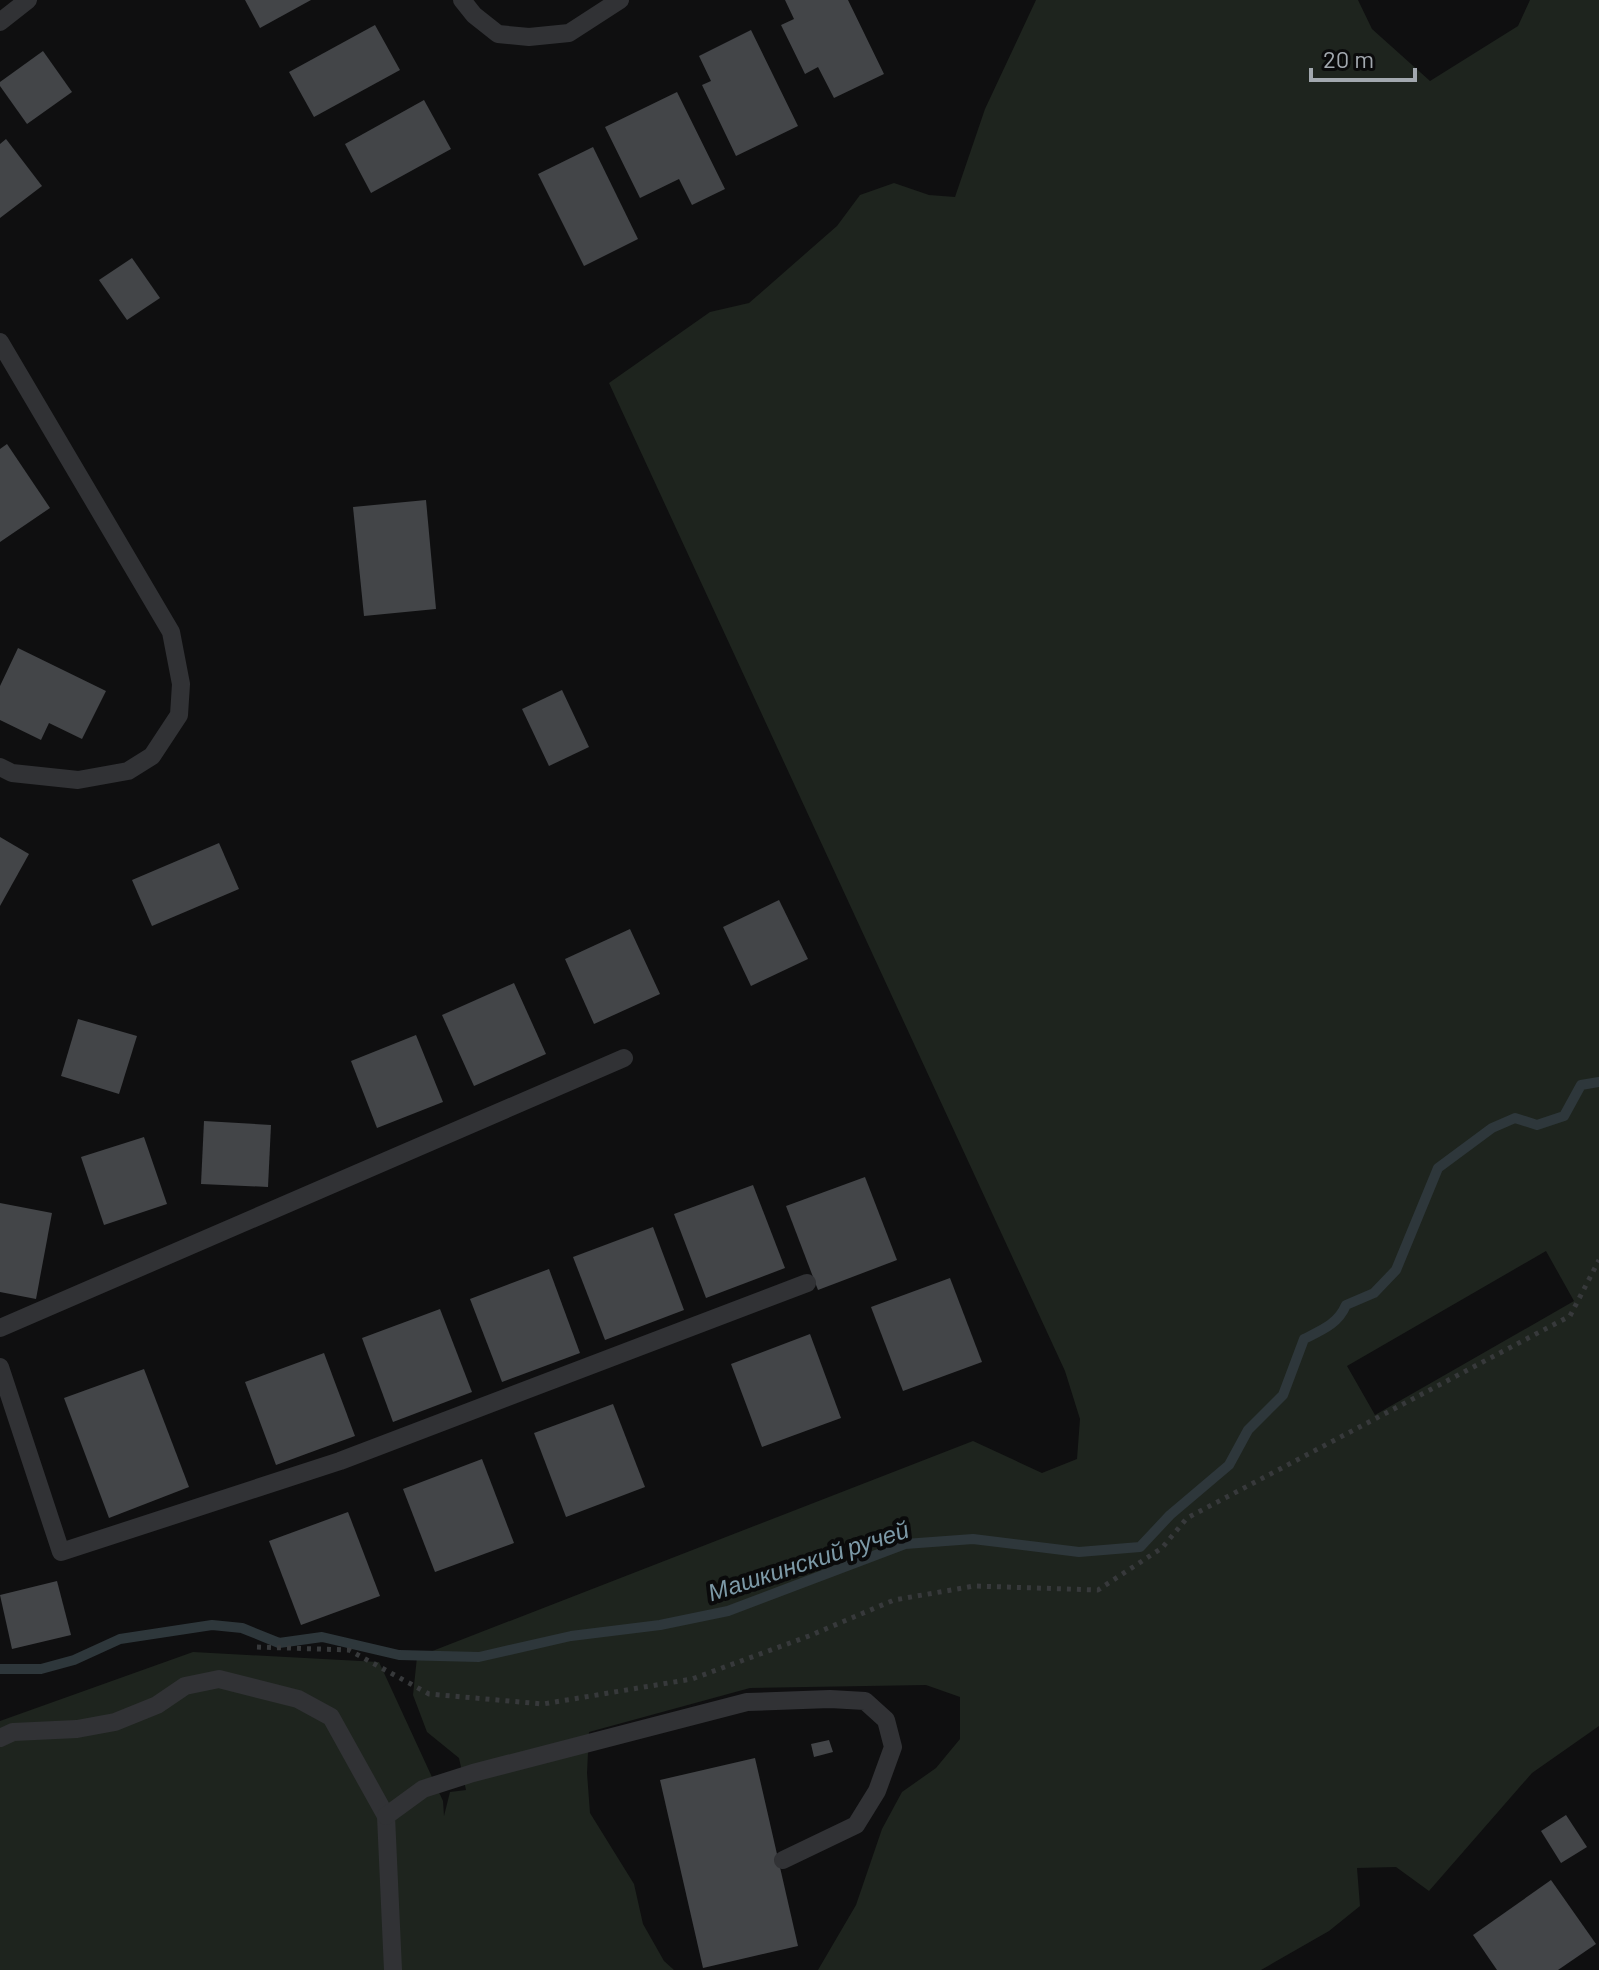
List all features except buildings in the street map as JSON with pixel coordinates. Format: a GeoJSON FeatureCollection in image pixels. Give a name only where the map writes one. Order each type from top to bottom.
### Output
{"type":"FeatureCollection","features":[{"type":"Feature","properties":{"kind":"lane"},"geometry":{"type":"LineString","coordinates":[[0,22],[28,0]]}},
{"type":"Feature","properties":{"kind":"lane"},"geometry":{"type":"LineString","coordinates":[[462,0],[474,15],[498,34],[529,37],[569,33],[620,0]]}},
{"type":"Feature","properties":{"kind":"lane"},"geometry":{"type":"LineString","coordinates":[[0,342],[171,632],[181,684],[179,715],[152,756],[128,771],[78,780],[12,773],[0,767]]}},
{"type":"Feature","properties":{"kind":"lane"},"geometry":{"type":"LineString","coordinates":[[0,1328],[624,1058]]}},
{"type":"Feature","properties":{"kind":"lane"},"geometry":{"type":"LineString","coordinates":[[0,1367],[61,1552],[340,1461],[807,1283]]}},
{"type":"Feature","properties":{"kind":"lane"},"geometry":{"type":"LineString","coordinates":[[0,1738],[13,1732],[77,1729],[115,1722],[157,1705],[185,1686],[219,1679],[298,1699],[331,1717],[386,1816],[393,1970]]}},
{"type":"Feature","properties":{"kind":"lane"},"geometry":{"type":"LineString","coordinates":[[386,1816],[423,1789],[473,1773],[747,1702],[865,1701],[886,1720],[893,1747],[877,1791],[856,1825],[783,1860]]}},
{"type":"Feature","properties":{"kind":"path"},"geometry":{"type":"LineString","coordinates":[[257,1647],[349,1650],[429,1694],[543,1704],[692,1679],[809,1636],[894,1600],[974,1586],[1098,1590],[1162,1548],[1187,1518],[1570,1316],[1599,1260]]}},
{"type":"Feature","properties":{"kind":"shaded area"},"geometry":{"type":"Polygon","coordinates":[[[1036,0],[1358,0],[1372,29],[1430,81],[1518,26],[1530,0],[1599,0],[1599,1726],[1532,1773],[1429,1891],[1396,1867],[1357,1868],[1360,1906],[1329,1931],[1261,1970],[818,1970],[856,1905],[882,1829],[902,1792],[936,1768],[960,1739],[960,1697],[926,1685],[750,1688],[589,1732],[587,1773],[590,1813],[634,1884],[643,1924],[664,1961],[674,1970],[0,1970],[0,1721],[193,1652],[379,1662],[443,1801],[444,1816],[450,1792],[466,1790],[459,1758],[427,1732],[413,1695],[417,1657],[973,1441],[1042,1473],[1077,1459],[1080,1419],[1065,1371],[609,383],[710,312],[749,303],[837,226],[860,195],[894,183],[929,195],[955,197],[985,109],[1036,0]],[[1546,1251],[1347,1366],[1375,1415],[1574,1301],[1546,1251]]]}},
{"type":"Feature","properties":{"kind":"waterway","name":"Машкинский ручей"},"geometry":{"type":"LineString","coordinates":[[0,1669],[41,1669],[74,1660],[120,1639],[212,1625],[242,1628],[279,1643],[322,1637],[399,1655],[479,1657],[571,1636],[660,1625],[728,1611],[905,1544],[973,1539],[1079,1552],[1140,1547],[1170,1515],[1229,1465],[1248,1430],[1283,1395],[1304,1339],[1334,1322],[1346,1305],[1374,1293],[1396,1270],[1438,1168],[1492,1128],[1515,1118],[1537,1125],[1564,1116],[1581,1085],[1599,1082]]}}]}
